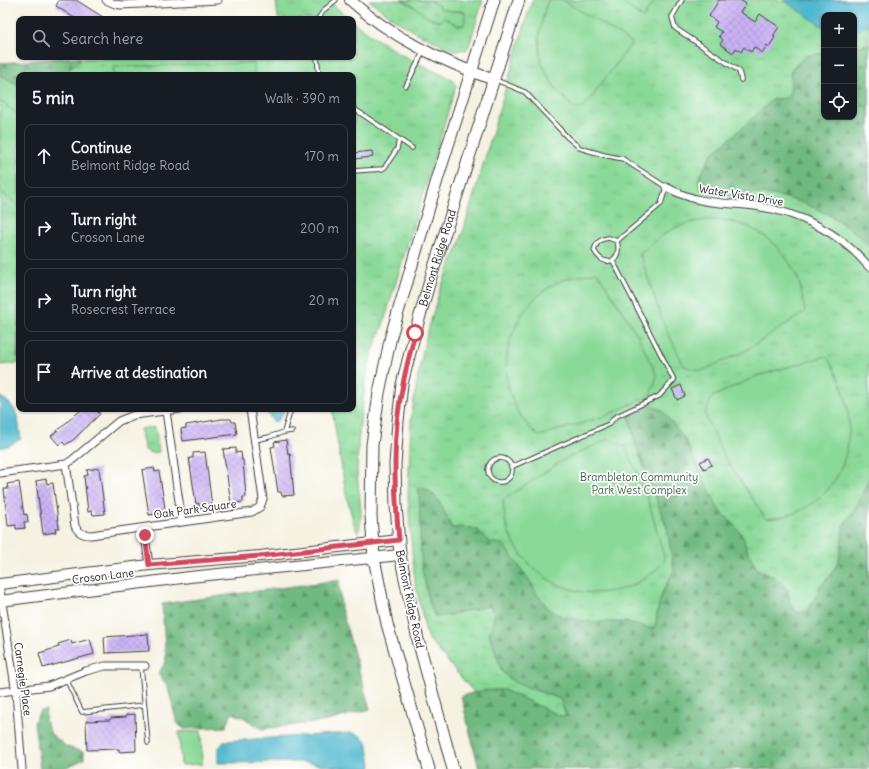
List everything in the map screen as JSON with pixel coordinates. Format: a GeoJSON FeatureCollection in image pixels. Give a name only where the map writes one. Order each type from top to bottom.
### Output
{"type":"FeatureCollection","features":[{"type":"Feature","properties":{"kind":"main road"},"geometry":{"type":"LineString","coordinates":[[350,0],[380,24],[423,50],[494,80]]}},
{"type":"Feature","properties":{"kind":"main road","name":"Belmont Ridge Road"},"geometry":{"type":"LineString","coordinates":[[429,769],[387,624],[374,558],[371,516],[372,445],[380,386],[393,328],[438,177],[494,0]]}},
{"type":"Feature","properties":{"kind":"main road","name":"Belmont Ridge Road"},"geometry":{"type":"LineString","coordinates":[[453,769],[418,640],[400,555],[396,506],[395,464],[398,421],[402,384],[431,277],[519,0]]}},
{"type":"Feature","properties":{"kind":"main road","name":"Croson Lane"},"geometry":{"type":"LineString","coordinates":[[0,584],[149,565],[260,556],[399,540]]}},
{"type":"Feature","properties":{"kind":"main road","name":"Croson Lane"},"geometry":{"type":"LineString","coordinates":[[0,596],[400,555]]}},
{"type":"Feature","properties":{"kind":"street"},"geometry":{"type":"LineString","coordinates":[[106,0],[121,5],[218,0]]}},
{"type":"Feature","properties":{"kind":"street","name":"Water Vista Drive"},"geometry":{"type":"LineString","coordinates":[[666,187],[682,195],[703,201],[757,206],[795,215],[825,230],[840,240],[869,267]]}},
{"type":"Feature","properties":{"kind":"street"},"geometry":{"type":"LineString","coordinates":[[0,473],[66,464],[118,420],[134,415],[158,412]]}},
{"type":"Feature","properties":{"kind":"street"},"geometry":{"type":"LineString","coordinates":[[166,412],[182,522]]}},
{"type":"Feature","properties":{"kind":"street","name":"Oak Park Square"},"geometry":{"type":"LineString","coordinates":[[66,464],[75,526],[78,531],[84,535],[144,528],[252,512],[260,507],[263,500],[250,412]]}},
{"type":"Feature","properties":{"kind":"street"},"geometry":{"type":"LineString","coordinates":[[144,528],[149,565]]}},
{"type":"Feature","properties":{"kind":"street","name":"Carnegie Place"},"geometry":{"type":"LineString","coordinates":[[0,596],[15,690],[22,769]]}},
{"type":"Feature","properties":{"kind":"street"},"geometry":{"type":"LineString","coordinates":[[0,692],[49,686],[86,671],[105,666],[143,666]]}},
{"type":"Feature","properties":{"kind":"lane"},"geometry":{"type":"LineString","coordinates":[[320,16],[324,10],[336,0]]}},
{"type":"Feature","properties":{"kind":"lane"},"geometry":{"type":"LineString","coordinates":[[682,0],[672,17],[675,28],[739,71],[741,80]]}},
{"type":"Feature","properties":{"kind":"lane"},"geometry":{"type":"LineString","coordinates":[[406,86],[423,50]]}},
{"type":"Feature","properties":{"kind":"lane"},"geometry":{"type":"LineString","coordinates":[[317,60],[319,72]]}},
{"type":"Feature","properties":{"kind":"lane"},"geometry":{"type":"LineString","coordinates":[[494,80],[525,92],[568,138],[580,148],[624,159],[666,187],[661,204],[617,241]]}},
{"type":"Feature","properties":{"kind":"lane"},"geometry":{"type":"LineString","coordinates":[[356,110],[412,148]]}},
{"type":"Feature","properties":{"kind":"lane"},"geometry":{"type":"LineString","coordinates":[[356,171],[382,169],[385,167],[397,149],[399,140]]}},
{"type":"Feature","properties":{"kind":"lane"},"geometry":{"type":"LineString","coordinates":[[609,238],[617,241],[619,248],[618,255],[613,260],[605,262],[598,258],[594,250],[596,244],[602,239],[609,238]]}},
{"type":"Feature","properties":{"kind":"lane"},"geometry":{"type":"LineString","coordinates":[[511,467],[609,424],[615,417],[659,396],[674,380],[613,260]]}},
{"type":"Feature","properties":{"kind":"lane"},"geometry":{"type":"LineString","coordinates":[[284,432],[290,412]]}},
{"type":"Feature","properties":{"kind":"lane"},"geometry":{"type":"LineString","coordinates":[[255,440],[292,431]]}},
{"type":"Feature","properties":{"kind":"lane"},"geometry":{"type":"LineString","coordinates":[[497,458],[505,459],[511,467],[510,475],[504,481],[496,481],[492,479],[488,473],[488,465],[491,461],[497,458]]}},
{"type":"Feature","properties":{"kind":"lane"},"geometry":{"type":"LineString","coordinates":[[143,666],[144,704],[148,743]]}},
{"type":"Feature","properties":{"kind":"lane"},"geometry":{"type":"LineString","coordinates":[[66,679],[82,712],[144,704]]}},
{"type":"Feature","properties":{"kind":"green space"},"geometry":{"type":"Polygon","coordinates":[[[276,0],[328,0],[346,16],[278,16],[276,0]]]}},
{"type":"Feature","properties":{"kind":"green space"},"geometry":{"type":"Polygon","coordinates":[[[369,0],[483,0],[469,46],[465,51],[463,49],[458,51],[450,49],[417,33],[394,19],[369,0]]]}},
{"type":"Feature","properties":{"kind":"green space"},"geometry":{"type":"Polygon","coordinates":[[[402,0],[430,0],[442,9],[461,11],[465,13],[465,21],[463,25],[457,25],[444,17],[441,21],[432,19],[402,0]]]}},
{"type":"Feature","properties":{"kind":"green space","name":"Brambleton Community Park West Complex"},"geometry":{"type":"Polygon","coordinates":[[[532,0],[869,0],[869,769],[539,769],[427,637],[415,582],[408,497],[411,419],[424,345],[440,289],[459,245],[532,0]]]}},
{"type":"Feature","properties":{"kind":"green space"},"geometry":{"type":"Polygon","coordinates":[[[549,0],[563,0],[632,43],[583,108],[573,108],[553,85],[541,62],[539,35],[546,5],[549,0]]]}},
{"type":"Feature","properties":{"kind":"green space"},"geometry":{"type":"Polygon","coordinates":[[[619,0],[655,0],[643,18],[619,0]]]}},
{"type":"Feature","properties":{"kind":"green space"},"geometry":{"type":"Polygon","coordinates":[[[356,24],[376,39],[401,54],[452,79],[456,86],[367,373],[358,442],[357,477],[361,517],[358,533],[355,528],[346,494],[332,412],[356,412],[356,72],[16,72],[16,363],[0,365],[0,63],[63,60],[356,60],[356,24]]]}},
{"type":"Feature","properties":{"kind":"green space"},"geometry":{"type":"Polygon","coordinates":[[[869,44],[869,245],[846,226],[820,210],[792,199],[758,194],[720,196],[702,191],[698,180],[711,155],[773,99],[788,98],[791,87],[790,73],[806,56],[821,54],[821,120],[857,120],[857,46],[869,44]]]}},
{"type":"Feature","properties":{"kind":"green space"},"geometry":{"type":"Polygon","coordinates":[[[40,60],[79,60],[79,62],[66,72],[16,72],[16,83],[0,75],[0,63],[40,60]]]}},
{"type":"Feature","properties":{"kind":"green space"},"geometry":{"type":"Polygon","coordinates":[[[254,63],[254,72],[114,72],[113,67],[254,63]]]}},
{"type":"Feature","properties":{"kind":"green space"},"geometry":{"type":"Polygon","coordinates":[[[0,101],[16,113],[16,204],[0,191],[0,101]]]}},
{"type":"Feature","properties":{"kind":"green space"},"geometry":{"type":"Polygon","coordinates":[[[705,220],[726,221],[744,225],[765,236],[774,244],[794,271],[800,285],[805,312],[745,351],[701,371],[684,366],[663,322],[640,254],[663,235],[677,227],[705,220]]]}},
{"type":"Feature","properties":{"kind":"green space"},"geometry":{"type":"Polygon","coordinates":[[[597,272],[637,334],[657,376],[650,395],[606,416],[538,436],[517,410],[512,399],[508,383],[506,366],[508,349],[513,333],[520,318],[530,304],[542,293],[561,281],[576,276],[597,272]]]}},
{"type":"Feature","properties":{"kind":"green space"},"geometry":{"type":"Polygon","coordinates":[[[826,356],[839,380],[847,406],[849,432],[845,457],[835,480],[818,499],[795,513],[766,519],[725,458],[705,415],[712,397],[757,376],[826,356]]]}},
{"type":"Feature","properties":{"kind":"green space"},"geometry":{"type":"Polygon","coordinates":[[[646,404],[662,410],[684,438],[719,510],[732,522],[743,536],[746,548],[757,569],[776,578],[788,590],[790,604],[798,613],[807,611],[820,586],[831,575],[839,560],[843,526],[859,502],[869,478],[869,769],[479,769],[461,696],[484,690],[504,690],[558,715],[566,716],[560,699],[515,683],[502,672],[489,633],[495,614],[489,606],[439,617],[434,616],[429,601],[421,564],[419,487],[426,489],[436,497],[452,528],[474,528],[481,532],[489,542],[503,544],[530,581],[536,593],[549,609],[562,617],[590,622],[626,622],[653,629],[656,624],[662,593],[674,570],[667,528],[635,443],[629,415],[646,404]]]}},
{"type":"Feature","properties":{"kind":"green space"},"geometry":{"type":"Polygon","coordinates":[[[155,427],[159,452],[151,453],[145,450],[140,429],[155,427]]]}},
{"type":"Feature","properties":{"kind":"green space"},"geometry":{"type":"Polygon","coordinates":[[[608,439],[625,446],[645,489],[665,560],[647,577],[627,587],[610,592],[593,593],[576,591],[545,577],[532,566],[520,552],[512,540],[507,527],[503,500],[562,461],[608,439]]]}},
{"type":"Feature","properties":{"kind":"green space"},"geometry":{"type":"Polygon","coordinates":[[[339,580],[341,608],[370,709],[328,721],[262,729],[243,717],[232,713],[226,727],[184,729],[177,723],[168,688],[158,674],[166,661],[162,604],[339,580]]]}},
{"type":"Feature","properties":{"kind":"green space"},"geometry":{"type":"Polygon","coordinates":[[[46,710],[45,720],[51,734],[67,747],[84,752],[84,759],[63,769],[40,769],[34,722],[40,711],[46,710]]]}},
{"type":"Feature","properties":{"kind":"green space"},"geometry":{"type":"Polygon","coordinates":[[[201,731],[202,764],[181,765],[179,732],[201,731]]]}},
{"type":"Feature","properties":{"kind":"water"},"geometry":{"type":"Polygon","coordinates":[[[783,0],[869,0],[869,25],[857,31],[857,12],[821,12],[821,25],[783,0]]]}},
{"type":"Feature","properties":{"kind":"water"},"geometry":{"type":"Polygon","coordinates":[[[0,397],[14,409],[18,420],[21,439],[8,446],[0,448],[0,397]]]}},
{"type":"Feature","properties":{"kind":"water"},"geometry":{"type":"Polygon","coordinates":[[[268,412],[283,412],[279,420],[273,422],[268,412]]]}},
{"type":"Feature","properties":{"kind":"water"},"geometry":{"type":"Polygon","coordinates":[[[350,733],[360,736],[368,743],[371,763],[370,769],[350,769],[302,762],[218,763],[218,748],[224,741],[350,733]]]}},
{"type":"Feature","properties":{"kind":"building"},"geometry":{"type":"Polygon","coordinates":[[[59,0],[76,0],[101,16],[71,16],[56,6],[59,0]]]}},
{"type":"Feature","properties":{"kind":"building"},"geometry":{"type":"Polygon","coordinates":[[[719,0],[740,0],[746,4],[740,12],[755,22],[760,14],[779,27],[773,36],[775,37],[769,47],[767,45],[762,53],[754,47],[751,52],[744,47],[741,52],[736,48],[733,53],[720,44],[723,40],[719,36],[722,32],[714,27],[717,22],[709,16],[719,0]]]}},
{"type":"Feature","properties":{"kind":"building"},"geometry":{"type":"Polygon","coordinates":[[[372,151],[373,157],[356,159],[356,153],[372,151]]]}},
{"type":"Feature","properties":{"kind":"building"},"geometry":{"type":"Polygon","coordinates":[[[681,385],[685,396],[677,400],[672,389],[681,385]]]}},
{"type":"Feature","properties":{"kind":"building"},"geometry":{"type":"Polygon","coordinates":[[[79,412],[98,412],[100,414],[73,440],[65,445],[63,442],[59,445],[51,436],[79,412]]]}},
{"type":"Feature","properties":{"kind":"building"},"geometry":{"type":"Polygon","coordinates":[[[231,419],[232,422],[235,422],[237,434],[183,441],[181,429],[186,428],[186,425],[231,419]]]}},
{"type":"Feature","properties":{"kind":"building"},"geometry":{"type":"Polygon","coordinates":[[[286,440],[288,454],[290,453],[294,495],[282,496],[281,492],[278,492],[271,447],[275,446],[274,442],[286,440]]]}},
{"type":"Feature","properties":{"kind":"building"},"geometry":{"type":"Polygon","coordinates":[[[236,448],[236,453],[241,452],[243,460],[246,497],[243,497],[243,502],[231,503],[223,449],[236,448]]]}},
{"type":"Feature","properties":{"kind":"building"},"geometry":{"type":"Polygon","coordinates":[[[205,452],[212,506],[199,508],[199,503],[196,504],[189,458],[193,458],[193,453],[205,452]]]}},
{"type":"Feature","properties":{"kind":"building"},"geometry":{"type":"Polygon","coordinates":[[[708,458],[712,465],[704,469],[700,462],[708,458]]]}},
{"type":"Feature","properties":{"kind":"building"},"geometry":{"type":"Polygon","coordinates":[[[99,468],[105,514],[93,515],[92,511],[88,512],[84,476],[88,475],[87,470],[99,468]]]}},
{"type":"Feature","properties":{"kind":"building"},"geometry":{"type":"Polygon","coordinates":[[[154,468],[155,472],[159,471],[165,508],[161,509],[161,513],[149,515],[142,470],[154,468]]]}},
{"type":"Feature","properties":{"kind":"building"},"geometry":{"type":"Polygon","coordinates":[[[46,479],[47,484],[53,483],[59,528],[55,528],[56,532],[43,534],[36,481],[46,479]]]}},
{"type":"Feature","properties":{"kind":"building"},"geometry":{"type":"Polygon","coordinates":[[[19,482],[24,515],[27,514],[28,522],[24,522],[25,528],[16,529],[16,525],[8,526],[4,489],[8,489],[7,484],[19,482]]]}},
{"type":"Feature","properties":{"kind":"building"},"geometry":{"type":"Polygon","coordinates":[[[148,634],[149,651],[105,653],[104,637],[148,634]]]}},
{"type":"Feature","properties":{"kind":"building"},"geometry":{"type":"Polygon","coordinates":[[[90,639],[94,654],[43,668],[39,653],[59,647],[58,644],[71,640],[72,644],[90,639]]]}},
{"type":"Feature","properties":{"kind":"building"},"geometry":{"type":"Polygon","coordinates":[[[135,714],[136,751],[119,752],[119,749],[87,750],[86,721],[110,720],[111,718],[126,717],[126,715],[135,714]]]}},
{"type":"Feature","properties":{"kind":"route"},"geometry":{"type":"LineString","coordinates":[[145,535],[149,565],[260,556],[399,540],[396,506],[395,464],[398,421],[402,384],[415,333]]}}]}
